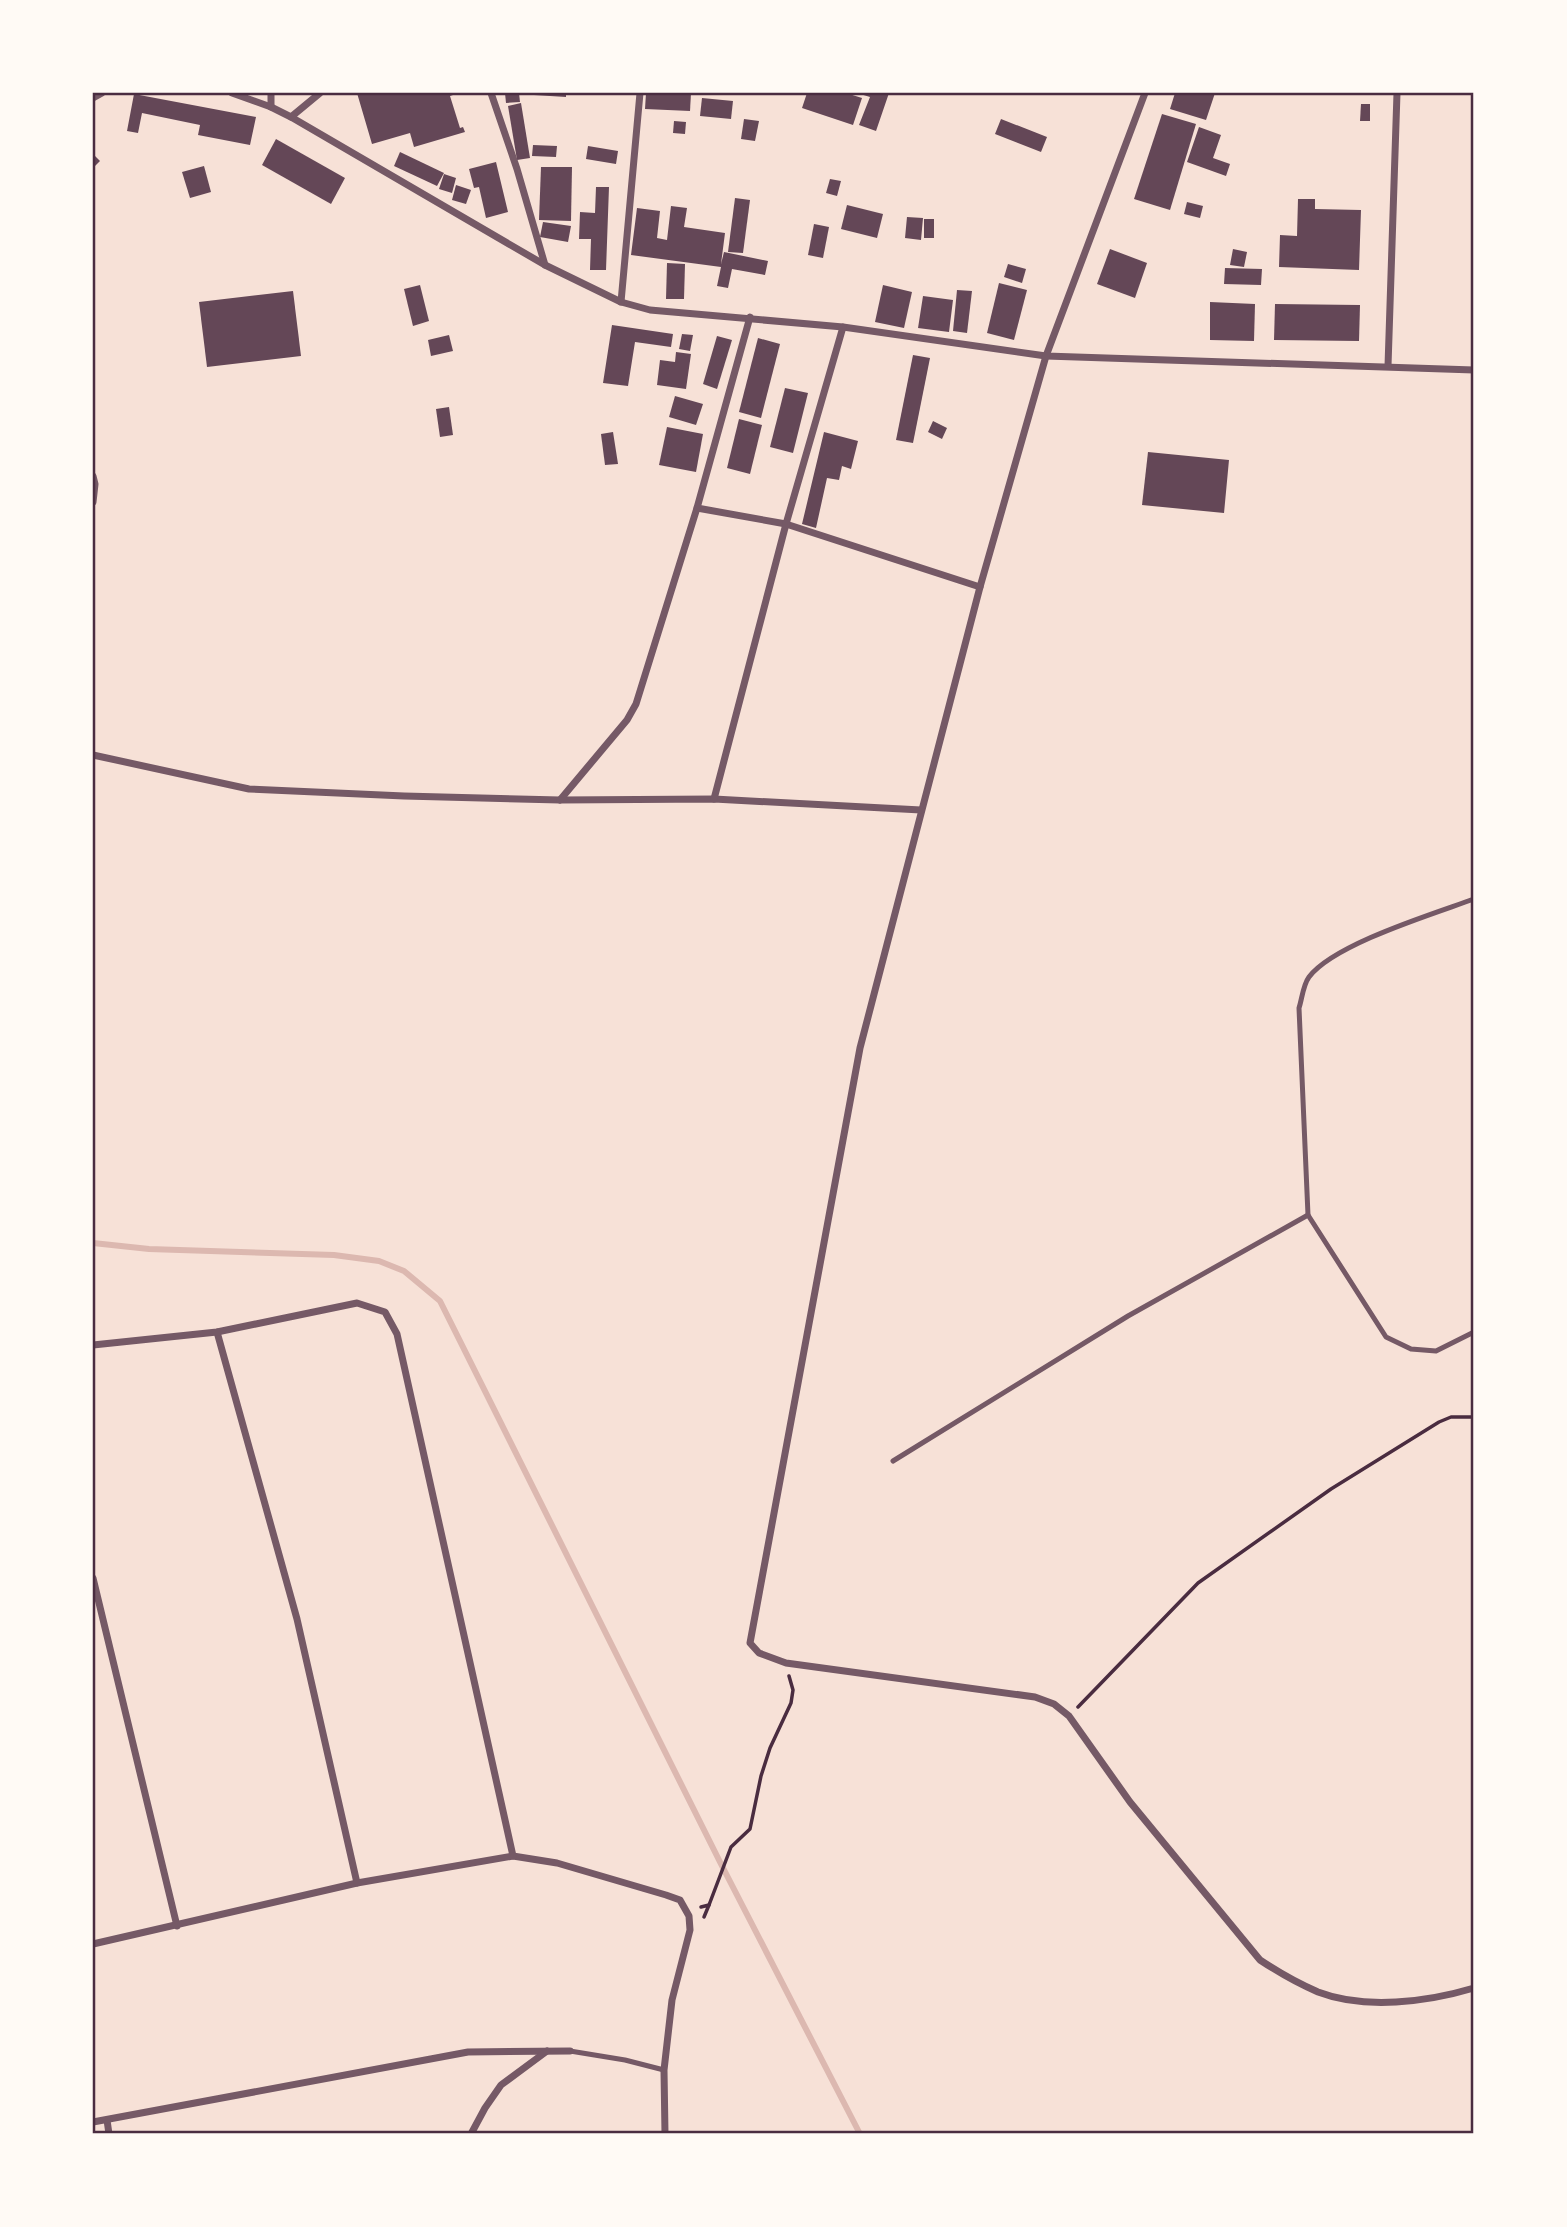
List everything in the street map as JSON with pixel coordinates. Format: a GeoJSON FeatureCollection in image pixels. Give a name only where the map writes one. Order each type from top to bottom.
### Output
{"type":"FeatureCollection","features":[{"type":"Feature","properties":{"kind":"street"},"geometry":{"type":"LineString","coordinates":[[93,98],[102,93]]}},
{"type":"Feature","properties":{"kind":"street"},"geometry":{"type":"LineString","coordinates":[[232,93],[291,117],[545,265],[621,302],[650,310],[843,327],[1046,356],[1474,370]]}},
{"type":"Feature","properties":{"kind":"street"},"geometry":{"type":"LineString","coordinates":[[271,93],[271,107]]}},
{"type":"Feature","properties":{"kind":"street"},"geometry":{"type":"LineString","coordinates":[[291,117],[320,93]]}},
{"type":"Feature","properties":{"kind":"street"},"geometry":{"type":"LineString","coordinates":[[491,93],[545,265]]}},
{"type":"Feature","properties":{"kind":"street"},"geometry":{"type":"LineString","coordinates":[[621,302],[640,93]]}},
{"type":"Feature","properties":{"kind":"street"},"geometry":{"type":"LineString","coordinates":[[1145,93],[1046,356],[980,587],[860,1048],[750,1643],[759,1653],[782,1661],[1035,1697],[1054,1704],[1069,1716],[1130,1802],[1260,1961],[1285,1977],[1320,1993],[1361,2001],[1416,2001],[1474,1988]]}},
{"type":"Feature","properties":{"kind":"street"},"geometry":{"type":"LineString","coordinates":[[1388,366],[1397,93]]}},
{"type":"Feature","properties":{"kind":"street"},"geometry":{"type":"LineString","coordinates":[[560,800],[627,720],[636,704],[697,508],[750,317]]}},
{"type":"Feature","properties":{"kind":"street"},"geometry":{"type":"LineString","coordinates":[[714,799],[786,524],[843,327]]}},
{"type":"Feature","properties":{"kind":"street"},"geometry":{"type":"LineString","coordinates":[[93,476],[93,502]]}},
{"type":"Feature","properties":{"kind":"street"},"geometry":{"type":"LineString","coordinates":[[697,508],[786,524],[980,587]]}},
{"type":"Feature","properties":{"kind":"street"},"geometry":{"type":"LineString","coordinates":[[93,755],[249,789],[560,800],[714,799],[921,810]]}},
{"type":"Feature","properties":{"kind":"street"},"geometry":{"type":"LineString","coordinates":[[93,1345],[217,1332],[357,1303],[384,1312],[397,1334],[513,1856]]}},
{"type":"Feature","properties":{"kind":"street"},"geometry":{"type":"LineString","coordinates":[[217,1332],[297,1619],[357,1883]]}},
{"type":"Feature","properties":{"kind":"street"},"geometry":{"type":"LineString","coordinates":[[93,1578],[177,1926]]}},
{"type":"Feature","properties":{"kind":"street"},"geometry":{"type":"LineString","coordinates":[[93,1944],[357,1883],[513,1856],[557,1863],[680,1900],[689,1916],[690,1930],[672,2000],[664,2070],[665,2134]]}},
{"type":"Feature","properties":{"kind":"street"},"geometry":{"type":"LineString","coordinates":[[471,2134],[501,2085],[547,2051]]}},
{"type":"Feature","properties":{"kind":"street"},"geometry":{"type":"LineString","coordinates":[[93,2122],[468,2052],[570,2051]]}},
{"type":"Feature","properties":{"kind":"street"},"geometry":{"type":"LineString","coordinates":[[107,2120],[109,2134]]}},
{"type":"Feature","properties":{"kind":"lane"},"geometry":{"type":"LineString","coordinates":[[1474,899],[1404,924],[1325,960],[1307,980],[1299,1008],[1308,1215],[1386,1337],[1411,1349],[1436,1351],[1474,1332]]}},
{"type":"Feature","properties":{"kind":"lane"},"geometry":{"type":"LineString","coordinates":[[893,1461],[1128,1316],[1308,1215]]}},
{"type":"Feature","properties":{"kind":"lane"},"geometry":{"type":"LineString","coordinates":[[570,2051],[664,2070]]}},
{"type":"Feature","properties":{"kind":"path"},"geometry":{"type":"LineString","coordinates":[[1069,1716],[1198,1583],[1331,1489],[1439,1423],[1451,1418],[1474,1417]]}},
{"type":"Feature","properties":{"kind":"path"},"geometry":{"type":"LineString","coordinates":[[709,1905],[731,1847],[750,1829],[761,1776],[791,1703],[793,1690],[782,1661]]}},
{"type":"Feature","properties":{"kind":"building"},"geometry":{"type":"Polygon","coordinates":[[[357,93],[459,93],[450,96],[460,128],[463,127],[465,132],[414,147],[410,133],[372,144],[357,93]]]}},
{"type":"Feature","properties":{"kind":"building"},"geometry":{"type":"Polygon","coordinates":[[[505,93],[519,93],[520,102],[506,103],[505,93]]]}},
{"type":"Feature","properties":{"kind":"building"},"geometry":{"type":"Polygon","coordinates":[[[566,93],[566,97],[534,95],[566,93]]]}},
{"type":"Feature","properties":{"kind":"building"},"geometry":{"type":"Polygon","coordinates":[[[646,93],[691,93],[690,111],[645,109],[646,93]]]}},
{"type":"Feature","properties":{"kind":"building"},"geometry":{"type":"Polygon","coordinates":[[[807,93],[846,93],[862,98],[853,125],[802,108],[807,93]]]}},
{"type":"Feature","properties":{"kind":"building"},"geometry":{"type":"Polygon","coordinates":[[[857,93],[889,93],[876,131],[859,125],[870,97],[857,93]]]}},
{"type":"Feature","properties":{"kind":"building"},"geometry":{"type":"Polygon","coordinates":[[[1175,93],[1215,93],[1206,120],[1170,109],[1175,93]]]}},
{"type":"Feature","properties":{"kind":"building"},"geometry":{"type":"Polygon","coordinates":[[[134,94],[256,117],[250,145],[198,135],[200,125],[142,113],[138,133],[127,131],[134,94]]]}},
{"type":"Feature","properties":{"kind":"building"},"geometry":{"type":"Polygon","coordinates":[[[702,98],[733,101],[731,119],[700,116],[702,98]]]}},
{"type":"Feature","properties":{"kind":"building"},"geometry":{"type":"Polygon","coordinates":[[[521,103],[530,158],[517,160],[508,106],[521,103]]]}},
{"type":"Feature","properties":{"kind":"building"},"geometry":{"type":"Polygon","coordinates":[[[1361,104],[1370,104],[1370,121],[1360,121],[1361,104]]]}},
{"type":"Feature","properties":{"kind":"building"},"geometry":{"type":"Polygon","coordinates":[[[1162,114],[1196,124],[1170,210],[1134,199],[1162,114]]]}},
{"type":"Feature","properties":{"kind":"building"},"geometry":{"type":"Polygon","coordinates":[[[744,119],[759,121],[755,141],[741,139],[744,119]]]}},
{"type":"Feature","properties":{"kind":"building"},"geometry":{"type":"Polygon","coordinates":[[[1001,119],[1047,137],[1041,152],[995,134],[1001,119]]]}},
{"type":"Feature","properties":{"kind":"building"},"geometry":{"type":"Polygon","coordinates":[[[674,121],[686,122],[685,134],[673,133],[674,121]]]}},
{"type":"Feature","properties":{"kind":"building"},"geometry":{"type":"Polygon","coordinates":[[[1199,127],[1221,135],[1213,158],[1230,164],[1226,176],[1187,162],[1199,127]]]}},
{"type":"Feature","properties":{"kind":"building"},"geometry":{"type":"Polygon","coordinates":[[[276,139],[345,178],[331,204],[262,165],[276,139]]]}},
{"type":"Feature","properties":{"kind":"building"},"geometry":{"type":"Polygon","coordinates":[[[533,145],[557,146],[556,157],[532,156],[533,145]]]}},
{"type":"Feature","properties":{"kind":"building"},"geometry":{"type":"Polygon","coordinates":[[[588,146],[618,151],[616,164],[586,159],[588,146]]]}},
{"type":"Feature","properties":{"kind":"building"},"geometry":{"type":"Polygon","coordinates":[[[400,152],[444,173],[437,186],[394,166],[400,152]]]}},
{"type":"Feature","properties":{"kind":"building"},"geometry":{"type":"Polygon","coordinates":[[[93,154],[100,161],[93,168],[93,154]]]}},
{"type":"Feature","properties":{"kind":"building"},"geometry":{"type":"Polygon","coordinates":[[[496,162],[508,212],[486,218],[479,187],[474,188],[469,169],[496,162]]]}},
{"type":"Feature","properties":{"kind":"building"},"geometry":{"type":"Polygon","coordinates":[[[204,166],[211,192],[190,198],[182,172],[204,166]]]}},
{"type":"Feature","properties":{"kind":"building"},"geometry":{"type":"Polygon","coordinates":[[[541,167],[572,167],[571,221],[539,220],[541,167]]]}},
{"type":"Feature","properties":{"kind":"building"},"geometry":{"type":"Polygon","coordinates":[[[444,174],[456,178],[452,193],[439,189],[444,174]]]}},
{"type":"Feature","properties":{"kind":"building"},"geometry":{"type":"Polygon","coordinates":[[[830,179],[841,181],[837,196],[826,193],[830,179]]]}},
{"type":"Feature","properties":{"kind":"building"},"geometry":{"type":"Polygon","coordinates":[[[456,185],[471,190],[466,204],[452,200],[456,185]]]}},
{"type":"Feature","properties":{"kind":"building"},"geometry":{"type":"Polygon","coordinates":[[[596,187],[609,187],[606,270],[590,270],[591,239],[579,239],[580,212],[595,213],[596,187]]]}},
{"type":"Feature","properties":{"kind":"building"},"geometry":{"type":"Polygon","coordinates":[[[735,198],[750,200],[743,253],[728,252],[735,198]]]}},
{"type":"Feature","properties":{"kind":"building"},"geometry":{"type":"Polygon","coordinates":[[[1298,199],[1315,199],[1315,209],[1361,210],[1359,270],[1279,267],[1280,235],[1297,236],[1298,199]]]}},
{"type":"Feature","properties":{"kind":"building"},"geometry":{"type":"Polygon","coordinates":[[[1187,202],[1203,206],[1200,218],[1184,214],[1187,202]]]}},
{"type":"Feature","properties":{"kind":"building"},"geometry":{"type":"Polygon","coordinates":[[[847,205],[883,214],[877,238],[841,229],[847,205]]]}},
{"type":"Feature","properties":{"kind":"building"},"geometry":{"type":"Polygon","coordinates":[[[671,206],[687,208],[684,227],[725,233],[721,264],[724,252],[768,261],[765,275],[732,269],[728,288],[717,286],[721,267],[631,255],[637,208],[660,211],[657,238],[667,240],[671,206]]]}},
{"type":"Feature","properties":{"kind":"building"},"geometry":{"type":"Polygon","coordinates":[[[907,217],[923,218],[921,240],[905,238],[907,217]]]}},
{"type":"Feature","properties":{"kind":"building"},"geometry":{"type":"Polygon","coordinates":[[[924,219],[934,219],[934,238],[924,238],[924,219]]]}},
{"type":"Feature","properties":{"kind":"building"},"geometry":{"type":"Polygon","coordinates":[[[543,222],[571,226],[568,242],[540,237],[543,222]]]}},
{"type":"Feature","properties":{"kind":"building"},"geometry":{"type":"Polygon","coordinates":[[[814,224],[829,227],[823,258],[808,255],[814,224]]]}},
{"type":"Feature","properties":{"kind":"building"},"geometry":{"type":"Polygon","coordinates":[[[1110,249],[1147,263],[1135,298],[1097,284],[1110,249]]]}},
{"type":"Feature","properties":{"kind":"building"},"geometry":{"type":"Polygon","coordinates":[[[1233,249],[1247,252],[1244,267],[1230,265],[1233,249]]]}},
{"type":"Feature","properties":{"kind":"building"},"geometry":{"type":"Polygon","coordinates":[[[667,263],[685,264],[684,299],[666,299],[667,263]]]}},
{"type":"Feature","properties":{"kind":"building"},"geometry":{"type":"Polygon","coordinates":[[[1008,264],[1026,269],[1022,283],[1004,277],[1008,264]]]}},
{"type":"Feature","properties":{"kind":"building"},"geometry":{"type":"Polygon","coordinates":[[[1225,268],[1262,269],[1261,285],[1224,284],[1225,268]]]}},
{"type":"Feature","properties":{"kind":"building"},"geometry":{"type":"Polygon","coordinates":[[[999,283],[1027,290],[1014,340],[987,333],[999,283]]]}},
{"type":"Feature","properties":{"kind":"building"},"geometry":{"type":"Polygon","coordinates":[[[420,285],[429,321],[413,326],[404,289],[420,285]]]}},
{"type":"Feature","properties":{"kind":"building"},"geometry":{"type":"Polygon","coordinates":[[[883,285],[912,292],[904,328],[875,322],[883,285]]]}},
{"type":"Feature","properties":{"kind":"building"},"geometry":{"type":"Polygon","coordinates":[[[957,290],[972,291],[967,333],[953,331],[957,290]]]}},
{"type":"Feature","properties":{"kind":"building"},"geometry":{"type":"Polygon","coordinates":[[[293,291],[301,356],[207,367],[199,302],[293,291]]]}},
{"type":"Feature","properties":{"kind":"building"},"geometry":{"type":"Polygon","coordinates":[[[923,296],[953,300],[949,332],[918,328],[923,296]]]}},
{"type":"Feature","properties":{"kind":"building"},"geometry":{"type":"Polygon","coordinates":[[[1210,302],[1255,304],[1254,341],[1210,340],[1210,302]]]}},
{"type":"Feature","properties":{"kind":"building"},"geometry":{"type":"Polygon","coordinates":[[[1275,304],[1360,305],[1359,341],[1274,340],[1275,304]]]}},
{"type":"Feature","properties":{"kind":"building"},"geometry":{"type":"Polygon","coordinates":[[[612,325],[673,334],[671,347],[635,342],[628,386],[603,383],[612,325]]]}},
{"type":"Feature","properties":{"kind":"building"},"geometry":{"type":"Polygon","coordinates":[[[682,334],[693,335],[690,351],[679,349],[682,334]]]}},
{"type":"Feature","properties":{"kind":"building"},"geometry":{"type":"Polygon","coordinates":[[[449,335],[453,351],[431,356],[428,340],[449,335]]]}},
{"type":"Feature","properties":{"kind":"building"},"geometry":{"type":"Polygon","coordinates":[[[717,336],[732,340],[717,389],[703,384],[717,336]]]}},
{"type":"Feature","properties":{"kind":"building"},"geometry":{"type":"Polygon","coordinates":[[[758,338],[780,344],[761,418],[739,412],[758,338]]]}},
{"type":"Feature","properties":{"kind":"building"},"geometry":{"type":"Polygon","coordinates":[[[676,352],[691,354],[686,389],[657,385],[660,360],[675,362],[676,352]]]}},
{"type":"Feature","properties":{"kind":"building"},"geometry":{"type":"Polygon","coordinates":[[[913,355],[930,358],[913,443],[896,440],[913,355]]]}},
{"type":"Feature","properties":{"kind":"building"},"geometry":{"type":"Polygon","coordinates":[[[785,388],[808,393],[793,453],[770,447],[785,388]]]}},
{"type":"Feature","properties":{"kind":"building"},"geometry":{"type":"Polygon","coordinates":[[[675,396],[703,404],[696,425],[669,417],[675,396]]]}},
{"type":"Feature","properties":{"kind":"building"},"geometry":{"type":"Polygon","coordinates":[[[449,407],[453,435],[440,437],[436,409],[449,407]]]}},
{"type":"Feature","properties":{"kind":"building"},"geometry":{"type":"Polygon","coordinates":[[[739,419],[762,425],[750,474],[727,468],[739,419]]]}},
{"type":"Feature","properties":{"kind":"building"},"geometry":{"type":"Polygon","coordinates":[[[933,421],[947,428],[942,439],[928,432],[933,421]]]}},
{"type":"Feature","properties":{"kind":"building"},"geometry":{"type":"Polygon","coordinates":[[[667,427],[703,434],[696,472],[659,465],[667,427]]]}},
{"type":"Feature","properties":{"kind":"building"},"geometry":{"type":"Polygon","coordinates":[[[613,432],[618,464],[605,465],[601,434],[613,432]]]}},
{"type":"Feature","properties":{"kind":"building"},"geometry":{"type":"Polygon","coordinates":[[[824,432],[858,441],[851,469],[842,466],[839,480],[827,478],[816,528],[802,524],[824,432]]]}},
{"type":"Feature","properties":{"kind":"building"},"geometry":{"type":"Polygon","coordinates":[[[1148,452],[1229,460],[1224,513],[1142,505],[1148,452]]]}},
{"type":"Feature","properties":{"kind":"waterway"},"geometry":{"type":"LineString","coordinates":[[93,1243],[149,1249],[334,1255],[379,1261],[404,1271],[440,1301],[720,1862],[860,2134]]}}]}
